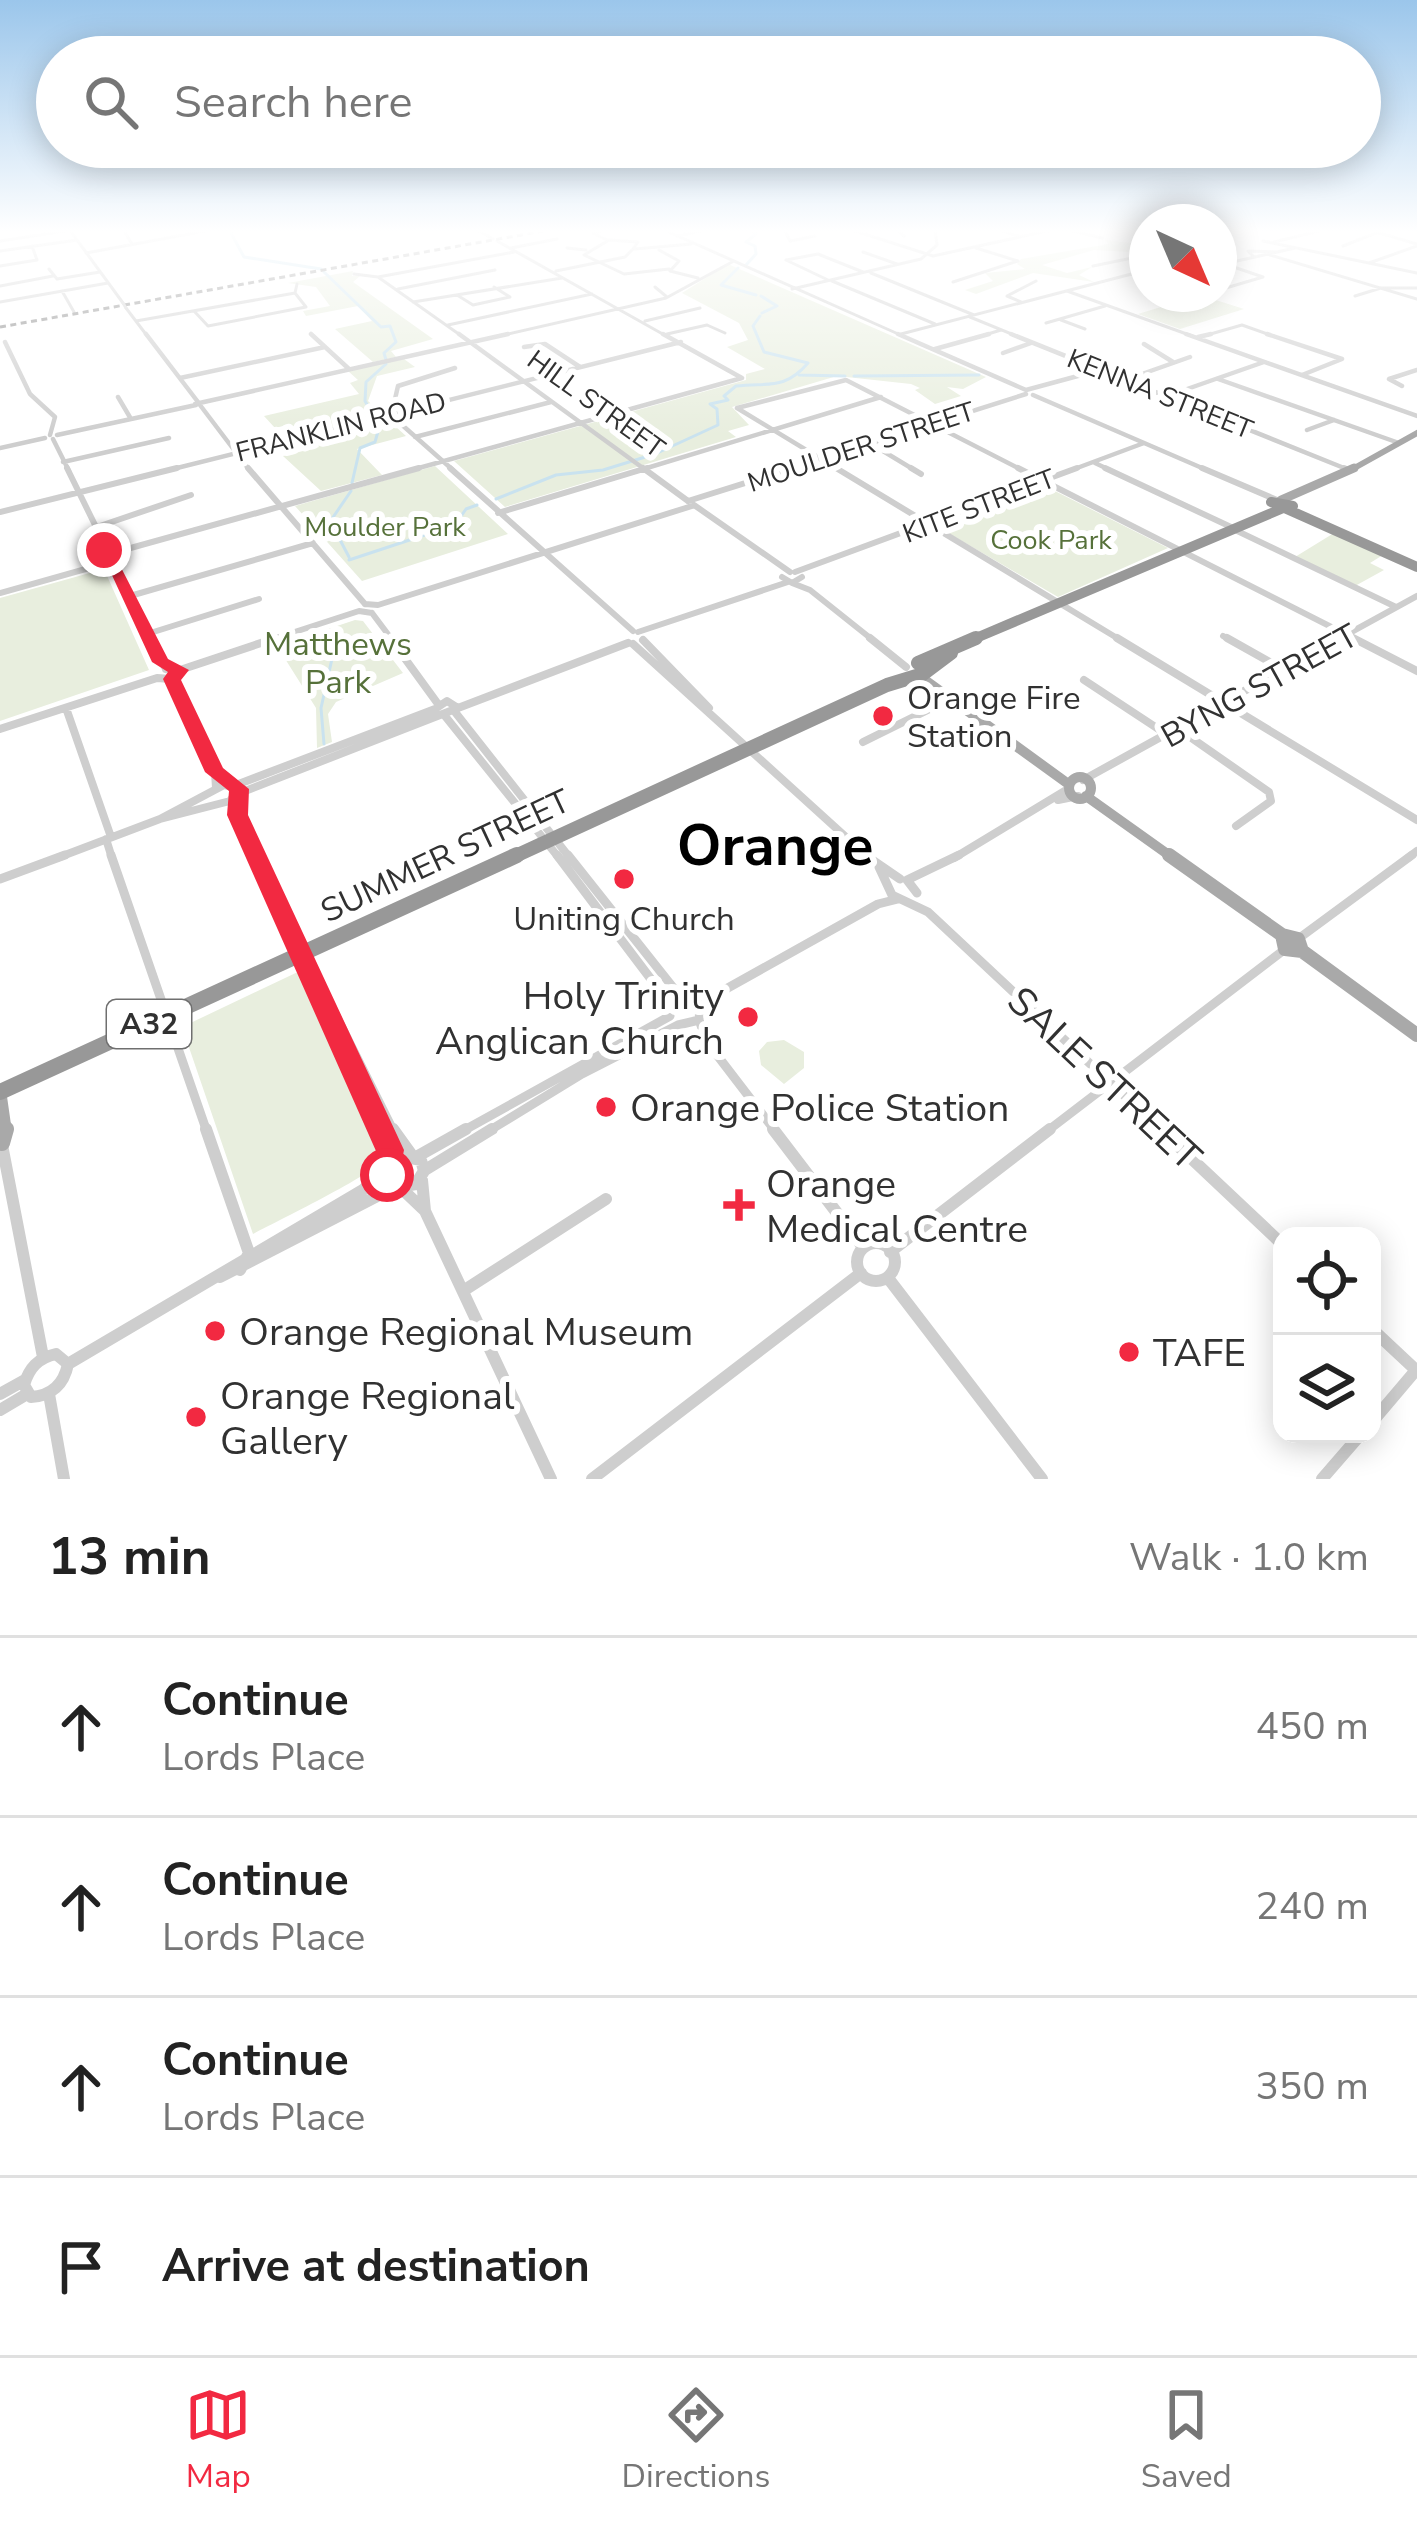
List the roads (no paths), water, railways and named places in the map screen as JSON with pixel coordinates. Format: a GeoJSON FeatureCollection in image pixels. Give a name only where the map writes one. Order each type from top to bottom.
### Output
{"type":"FeatureCollection","features":[{"type":"Feature","properties":{"kind":"highway","name":"SUMMER STREET"},"geometry":{"type":"LineString","coordinates":[[0,1091],[1282,504]]}},
{"type":"Feature","properties":{"kind":"highway"},"geometry":{"type":"LineString","coordinates":[[1282,504],[1417,564]]}},
{"type":"Feature","properties":{"kind":"main road"},"geometry":{"type":"LineString","coordinates":[[1282,504],[1417,434]]}},
{"type":"Feature","properties":{"kind":"main road","name":"HILL STREET"},"geometry":{"type":"LineString","coordinates":[[916,669],[1417,1035]]}},
{"type":"Feature","properties":{"kind":"main road"},"geometry":{"type":"LineString","coordinates":[[0,1091],[6,1129],[1,1142]]}},
{"type":"Feature","properties":{"kind":"street"},"geometry":{"type":"LineString","coordinates":[[66,298],[74,312]]}},
{"type":"Feature","properties":{"kind":"street"},"geometry":{"type":"LineString","coordinates":[[118,298],[362,608]]}},
{"type":"Feature","properties":{"kind":"street"},"geometry":{"type":"LineString","coordinates":[[136,321],[266,298]]}},
{"type":"Feature","properties":{"kind":"street"},"geometry":{"type":"LineString","coordinates":[[194,310],[208,326],[306,308],[299,298]]}},
{"type":"Feature","properties":{"kind":"street","name":"HILL STREET"},"geometry":{"type":"LineString","coordinates":[[408,298],[916,669]]}},
{"type":"Feature","properties":{"kind":"street"},"geometry":{"type":"LineString","coordinates":[[413,302],[434,298]]}},
{"type":"Feature","properties":{"kind":"street"},"geometry":{"type":"LineString","coordinates":[[461,298],[472,305],[505,298]]}},
{"type":"Feature","properties":{"kind":"street"},"geometry":{"type":"LineString","coordinates":[[446,326],[574,298]]}},
{"type":"Feature","properties":{"kind":"street"},"geometry":{"type":"LineString","coordinates":[[0,593],[286,506],[742,378],[600,298]]}},
{"type":"Feature","properties":{"kind":"street"},"geometry":{"type":"LineString","coordinates":[[0,448],[664,298]]}},
{"type":"Feature","properties":{"kind":"street"},"geometry":{"type":"LineString","coordinates":[[813,298],[1282,504]]}},
{"type":"Feature","properties":{"kind":"street"},"geometry":{"type":"LineString","coordinates":[[873,298],[938,325]]}},
{"type":"Feature","properties":{"kind":"street","name":"KENNA STREET"},"geometry":{"type":"LineString","coordinates":[[929,298],[1350,471]]}},
{"type":"Feature","properties":{"kind":"street"},"geometry":{"type":"LineString","coordinates":[[1012,298],[1023,303]]}},
{"type":"Feature","properties":{"kind":"street"},"geometry":{"type":"LineString","coordinates":[[897,335],[1041,298]]}},
{"type":"Feature","properties":{"kind":"street"},"geometry":{"type":"LineString","coordinates":[[1086,298],[1417,416]]}},
{"type":"Feature","properties":{"kind":"street"},"geometry":{"type":"LineString","coordinates":[[1046,323],[1107,306]]}},
{"type":"Feature","properties":{"kind":"street"},"geometry":{"type":"LineString","coordinates":[[643,322],[700,308]]}},
{"type":"Feature","properties":{"kind":"street"},"geometry":{"type":"LineString","coordinates":[[1060,319],[1085,329]]}},
{"type":"Feature","properties":{"kind":"street"},"geometry":{"type":"LineString","coordinates":[[666,334],[707,324],[725,333]]}},
{"type":"Feature","properties":{"kind":"street"},"geometry":{"type":"LineString","coordinates":[[1196,338],[1242,325],[1342,359],[1302,375]]}},
{"type":"Feature","properties":{"kind":"street"},"geometry":{"type":"LineString","coordinates":[[935,349],[1002,330]]}},
{"type":"Feature","properties":{"kind":"street"},"geometry":{"type":"LineString","coordinates":[[311,334],[350,370]]}},
{"type":"Feature","properties":{"kind":"street"},"geometry":{"type":"LineString","coordinates":[[5,342],[30,394],[55,416],[51,437],[166,669]]}},
{"type":"Feature","properties":{"kind":"street","name":"FRANKLIN ROAD"},"geometry":{"type":"LineString","coordinates":[[0,512],[681,342]]}},
{"type":"Feature","properties":{"kind":"street"},"geometry":{"type":"LineString","coordinates":[[1003,353],[1032,342]]}},
{"type":"Feature","properties":{"kind":"street"},"geometry":{"type":"LineString","coordinates":[[524,347],[544,344],[581,368]]}},
{"type":"Feature","properties":{"kind":"street"},"geometry":{"type":"LineString","coordinates":[[1144,344],[1175,363]]}},
{"type":"Feature","properties":{"kind":"street"},"geometry":{"type":"LineString","coordinates":[[180,378],[326,347]]}},
{"type":"Feature","properties":{"kind":"street"},"geometry":{"type":"LineString","coordinates":[[270,350],[280,357]]}},
{"type":"Feature","properties":{"kind":"street"},"geometry":{"type":"LineString","coordinates":[[1125,380],[1190,357]]}},
{"type":"Feature","properties":{"kind":"street"},"geometry":{"type":"LineString","coordinates":[[232,358],[238,366]]}},
{"type":"Feature","properties":{"kind":"street"},"geometry":{"type":"LineString","coordinates":[[1167,397],[1265,362]]}},
{"type":"Feature","properties":{"kind":"street"},"geometry":{"type":"LineString","coordinates":[[408,411],[395,399],[398,386],[455,368]]}},
{"type":"Feature","properties":{"kind":"street","name":"MOULDER STREET"},"geometry":{"type":"LineString","coordinates":[[375,609],[1100,370]]}},
{"type":"Feature","properties":{"kind":"street"},"geometry":{"type":"LineString","coordinates":[[1402,386],[1388,379],[1417,370]]}},
{"type":"Feature","properties":{"kind":"street"},"geometry":{"type":"LineString","coordinates":[[1417,670],[837,379],[737,408],[1417,820]]}},
{"type":"Feature","properties":{"kind":"street"},"geometry":{"type":"LineString","coordinates":[[1218,379],[1399,443]]}},
{"type":"Feature","properties":{"kind":"street"},"geometry":{"type":"LineString","coordinates":[[118,397],[131,418]]}},
{"type":"Feature","properties":{"kind":"street"},"geometry":{"type":"LineString","coordinates":[[498,513],[881,398]]}},
{"type":"Feature","properties":{"kind":"street"},"geometry":{"type":"LineString","coordinates":[[415,437],[553,401]]}},
{"type":"Feature","properties":{"kind":"street"},"geometry":{"type":"LineString","coordinates":[[219,1277],[398,1189],[717,994],[903,890],[391,415]]}},
{"type":"Feature","properties":{"kind":"street"},"geometry":{"type":"LineString","coordinates":[[1307,430],[1336,420]]}},
{"type":"Feature","properties":{"kind":"street"},"geometry":{"type":"LineString","coordinates":[[63,462],[170,438]]}},
{"type":"Feature","properties":{"kind":"street","name":"KITE STREET"},"geometry":{"type":"LineString","coordinates":[[235,790],[1144,443]]}},
{"type":"Feature","properties":{"kind":"street"},"geometry":{"type":"LineString","coordinates":[[872,444],[921,474]]}},
{"type":"Feature","properties":{"kind":"street"},"geometry":{"type":"LineString","coordinates":[[1094,462],[1397,607]]}},
{"type":"Feature","properties":{"kind":"street"},"geometry":{"type":"LineString","coordinates":[[94,528],[191,494]]}},
{"type":"Feature","properties":{"kind":"street"},"geometry":{"type":"LineString","coordinates":[[130,596],[313,543]]}},
{"type":"Feature","properties":{"kind":"street","name":"BYNG STREET"},"geometry":{"type":"LineString","coordinates":[[903,890],[1417,596]]}},
{"type":"Feature","properties":{"kind":"street"},"geometry":{"type":"LineString","coordinates":[[147,634],[260,599]]}},
{"type":"Feature","properties":{"kind":"street"},"geometry":{"type":"LineString","coordinates":[[166,669],[180,670],[362,608],[375,609],[434,693],[863,1246]]}},
{"type":"Feature","properties":{"kind":"street"},"geometry":{"type":"LineString","coordinates":[[1223,636],[1286,670]]}},
{"type":"Feature","properties":{"kind":"street"},"geometry":{"type":"LineString","coordinates":[[158,678],[166,669]]}},
{"type":"Feature","properties":{"kind":"street"},"geometry":{"type":"LineString","coordinates":[[172,679],[180,670]]}},
{"type":"Feature","properties":{"kind":"street"},"geometry":{"type":"LineString","coordinates":[[0,729],[158,678],[172,679]]}},
{"type":"Feature","properties":{"kind":"street"},"geometry":{"type":"LineString","coordinates":[[172,679],[215,772],[217,797],[237,815]]}},
{"type":"Feature","properties":{"kind":"street"},"geometry":{"type":"LineString","coordinates":[[1084,680],[1169,736]]}},
{"type":"Feature","properties":{"kind":"street"},"geometry":{"type":"LineString","coordinates":[[863,742],[955,697]]}},
{"type":"Feature","properties":{"kind":"street"},"geometry":{"type":"LineString","coordinates":[[66,707],[249,1253],[240,1270]]}},
{"type":"Feature","properties":{"kind":"street"},"geometry":{"type":"LineString","coordinates":[[1180,730],[1269,792],[1271,802],[1236,826]]}},
{"type":"Feature","properties":{"kind":"street"},"geometry":{"type":"LineString","coordinates":[[215,772],[235,790],[237,815],[276,896],[275,905],[397,1138],[414,1155],[423,1174],[425,1211],[551,1479]]}},
{"type":"Feature","properties":{"kind":"street"},"geometry":{"type":"LineString","coordinates":[[0,879],[235,790]]}},
{"type":"Feature","properties":{"kind":"street"},"geometry":{"type":"LineString","coordinates":[[217,797],[235,790]]}},
{"type":"Feature","properties":{"kind":"street"},"geometry":{"type":"LineString","coordinates":[[890,1252],[1417,851]]}},
{"type":"Feature","properties":{"kind":"street","name":"SALE STREET"},"geometry":{"type":"LineString","coordinates":[[903,890],[1273,1236]]}},
{"type":"Feature","properties":{"kind":"street"},"geometry":{"type":"LineString","coordinates":[[302,950],[398,1189],[425,1211]]}},
{"type":"Feature","properties":{"kind":"street"},"geometry":{"type":"LineString","coordinates":[[49,1394],[65,1376],[68,1364],[219,1277],[249,1253],[389,1167],[685,1013]]}},
{"type":"Feature","properties":{"kind":"street"},"geometry":{"type":"LineString","coordinates":[[0,1410],[26,1387],[43,1358],[1,1142]]}},
{"type":"Feature","properties":{"kind":"street"},"geometry":{"type":"LineString","coordinates":[[463,1291],[606,1199]]}},
{"type":"Feature","properties":{"kind":"street"},"geometry":{"type":"LineString","coordinates":[[874,1243],[890,1252],[895,1263],[888,1278],[877,1282],[861,1273],[857,1262],[863,1246],[874,1243]]}},
{"type":"Feature","properties":{"kind":"street"},"geometry":{"type":"LineString","coordinates":[[592,1479],[861,1273]]}},
{"type":"Feature","properties":{"kind":"street"},"geometry":{"type":"LineString","coordinates":[[888,1278],[1042,1479]]}},
{"type":"Feature","properties":{"kind":"street"},"geometry":{"type":"LineString","coordinates":[[1378,1335],[1415,1374],[1381,1411]]}},
{"type":"Feature","properties":{"kind":"street"},"geometry":{"type":"LineString","coordinates":[[43,1358],[56,1354],[68,1364]]}},
{"type":"Feature","properties":{"kind":"street"},"geometry":{"type":"LineString","coordinates":[[0,1394],[26,1387],[49,1394]]}},
{"type":"Feature","properties":{"kind":"street"},"geometry":{"type":"LineString","coordinates":[[49,1394],[64,1479]]}},
{"type":"Feature","properties":{"kind":"street"},"geometry":{"type":"LineString","coordinates":[[1322,1479],[1353,1443]]}},
{"type":"Feature","properties":{"kind":"waterway"},"geometry":{"type":"LineString","coordinates":[[351,298],[381,327],[390,326],[396,342],[384,353],[386,360]]}},
{"type":"Feature","properties":{"kind":"waterway"},"geometry":{"type":"LineString","coordinates":[[762,313],[777,306],[764,298]]}},
{"type":"Feature","properties":{"kind":"waterway"},"geometry":{"type":"LineString","coordinates":[[496,499],[556,475],[603,470],[655,454],[718,425],[717,409],[710,404],[728,400],[724,396],[736,386],[775,384],[791,378],[808,363],[764,352],[753,326],[760,316]]}},
{"type":"Feature","properties":{"kind":"waterway"},"geometry":{"type":"LineString","coordinates":[[373,415],[365,401],[366,382],[386,364]]}},
{"type":"Feature","properties":{"kind":"waterway"},"geometry":{"type":"LineString","coordinates":[[799,375],[845,376]]}},
{"type":"Feature","properties":{"kind":"waterway"},"geometry":{"type":"LineString","coordinates":[[854,376],[979,375]]}},
{"type":"Feature","properties":{"kind":"waterway"},"geometry":{"type":"LineString","coordinates":[[352,483],[360,448],[375,442],[379,428]]}},
{"type":"Feature","properties":{"kind":"waterway"},"geometry":{"type":"LineString","coordinates":[[349,557],[338,536],[325,529],[351,491]]}},
{"type":"Feature","properties":{"kind":"waterway"},"geometry":{"type":"LineString","coordinates":[[349,560],[455,525],[466,509],[477,505]]}},
{"type":"Feature","properties":{"kind":"waterway"},"geometry":{"type":"LineString","coordinates":[[324,744],[321,708],[338,632]]}},
{"type":"Feature","properties":{"kind":"railway"},"geometry":{"type":"LineString","coordinates":[[0,327],[164,298]]}},
{"type":"Feature","properties":{"kind":"place","name":"Orange Fire Station"},"geometry":{"type":"Point","coordinates":[883,716]}},
{"type":"Feature","properties":{"kind":"place","name":"Uniting Church"},"geometry":{"type":"Point","coordinates":[624,879]}},
{"type":"Feature","properties":{"kind":"place","name":"Holy Trinity Anglican Church"},"geometry":{"type":"Point","coordinates":[748,1017]}},
{"type":"Feature","properties":{"kind":"place","name":"Orange Police Station"},"geometry":{"type":"Point","coordinates":[606,1107]}},
{"type":"Feature","properties":{"kind":"place","name":"Orange Medical Centre"},"geometry":{"type":"Point","coordinates":[739,1205]}},
{"type":"Feature","properties":{"kind":"place","name":"Orange Regional Museum"},"geometry":{"type":"Point","coordinates":[215,1331]}},
{"type":"Feature","properties":{"kind":"place","name":"TAFE"},"geometry":{"type":"Point","coordinates":[1129,1352]}},
{"type":"Feature","properties":{"kind":"place","name":"Orange Regional Gallery"},"geometry":{"type":"Point","coordinates":[196,1417]}},
{"type":"Feature","properties":{"kind":"district","name":"Orange"},"geometry":{"type":"Point","coordinates":[775,845]}},
{"type":"Feature","properties":{"kind":"park label","name":"Moulder Park"},"geometry":{"type":"Point","coordinates":[385,527]}},
{"type":"Feature","properties":{"kind":"park label","name":"Cook Park"},"geometry":{"type":"Point","coordinates":[1051,540]}},
{"type":"Feature","properties":{"kind":"park label","name":"Matthews Park"},"geometry":{"type":"Point","coordinates":[338,662]}}]}
